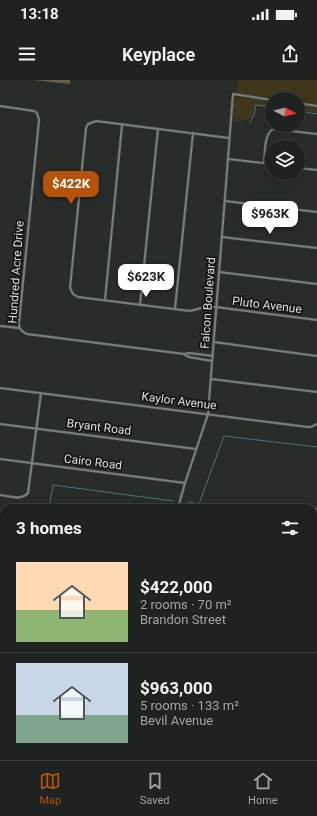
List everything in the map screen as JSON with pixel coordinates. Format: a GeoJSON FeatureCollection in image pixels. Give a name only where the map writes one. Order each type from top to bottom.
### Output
{"type":"FeatureCollection","features":[{"type":"Feature","properties":{"kind":"street","name":"Falcon Boulevard"},"geometry":{"type":"LineString","coordinates":[[179,504],[208,414],[233,94],[265,99]]}},
{"type":"Feature","properties":{"kind":"street"},"geometry":{"type":"LineString","coordinates":[[305,104],[317,106]]}},
{"type":"Feature","properties":{"kind":"street","name":"Hundred Acre Drive"},"geometry":{"type":"LineString","coordinates":[[0,106],[34,111],[37,113],[39,120],[19,328],[22,332],[27,334],[184,354],[189,353],[213,356]]}},
{"type":"Feature","properties":{"kind":"street","name":"Pluto Avenue"},"geometry":{"type":"LineString","coordinates":[[122,125],[96,121],[88,124],[86,128],[70,288],[73,294],[78,297],[190,311],[204,307],[317,320]]}},
{"type":"Feature","properties":{"kind":"street"},"geometry":{"type":"LineString","coordinates":[[105,300],[122,125],[229,138]]}},
{"type":"Feature","properties":{"kind":"street"},"geometry":{"type":"LineString","coordinates":[[140,304],[158,129]]}},
{"type":"Feature","properties":{"kind":"street"},"geometry":{"type":"LineString","coordinates":[[228,159],[264,163],[267,136],[269,131],[273,129],[317,134]]}},
{"type":"Feature","properties":{"kind":"street"},"geometry":{"type":"LineString","coordinates":[[176,309],[193,133]]}},
{"type":"Feature","properties":{"kind":"street"},"geometry":{"type":"LineString","coordinates":[[305,169],[317,170]]}},
{"type":"Feature","properties":{"kind":"street"},"geometry":{"type":"LineString","coordinates":[[225,201],[317,212]]}},
{"type":"Feature","properties":{"kind":"street"},"geometry":{"type":"LineString","coordinates":[[222,236],[317,248]]}},
{"type":"Feature","properties":{"kind":"street"},"geometry":{"type":"LineString","coordinates":[[219,272],[317,284]]}},
{"type":"Feature","properties":{"kind":"street"},"geometry":{"type":"LineString","coordinates":[[0,326],[19,328]]}},
{"type":"Feature","properties":{"kind":"street"},"geometry":{"type":"LineString","coordinates":[[214,342],[317,356]]}},
{"type":"Feature","properties":{"kind":"street","name":"Hundred Acre Drive"},"geometry":{"type":"LineString","coordinates":[[184,354],[189,357],[212,361]]}},
{"type":"Feature","properties":{"kind":"street"},"geometry":{"type":"LineString","coordinates":[[211,379],[317,392]]}},
{"type":"Feature","properties":{"kind":"street","name":"Kaylor Avenue"},"geometry":{"type":"LineString","coordinates":[[0,388],[308,427],[316,424]]}},
{"type":"Feature","properties":{"kind":"street"},"geometry":{"type":"LineString","coordinates":[[0,495],[19,497],[26,495],[29,490],[41,393]]}},
{"type":"Feature","properties":{"kind":"street","name":"Bryant Road"},"geometry":{"type":"LineString","coordinates":[[0,424],[196,449]]}},
{"type":"Feature","properties":{"kind":"street","name":"Cairo Road"},"geometry":{"type":"LineString","coordinates":[[0,459],[185,483]]}},
{"type":"Feature","properties":{"kind":"shaded area"},"geometry":{"type":"Polygon","coordinates":[[[33,80],[70,80],[70,84],[33,80]]]}},
{"type":"Feature","properties":{"kind":"shaded area"},"geometry":{"type":"Polygon","coordinates":[[[239,80],[317,80],[317,104],[305,103],[305,92],[265,92],[265,97],[232,93],[233,91],[237,92],[239,80]]]}},
{"type":"Feature","properties":{"kind":"shaded area"},"geometry":{"type":"Polygon","coordinates":[[[234,96],[265,100],[265,107],[255,106],[252,118],[238,122],[232,120],[234,96]]]}},
{"type":"Feature","properties":{"kind":"shaded area"},"geometry":{"type":"Polygon","coordinates":[[[305,106],[317,107],[317,113],[305,112],[305,106]]]}},
{"type":"Feature","properties":{"kind":"waterway"},"geometry":{"type":"LineString","coordinates":[[250,122],[254,115],[256,105],[265,106]]}},
{"type":"Feature","properties":{"kind":"waterway"},"geometry":{"type":"LineString","coordinates":[[305,112],[317,114]]}},
{"type":"Feature","properties":{"kind":"waterway"},"geometry":{"type":"LineString","coordinates":[[188,502],[199,504],[224,436],[317,447]]}},
{"type":"Feature","properties":{"kind":"waterway"},"geometry":{"type":"LineString","coordinates":[[50,504],[53,485],[173,501]]}}]}
